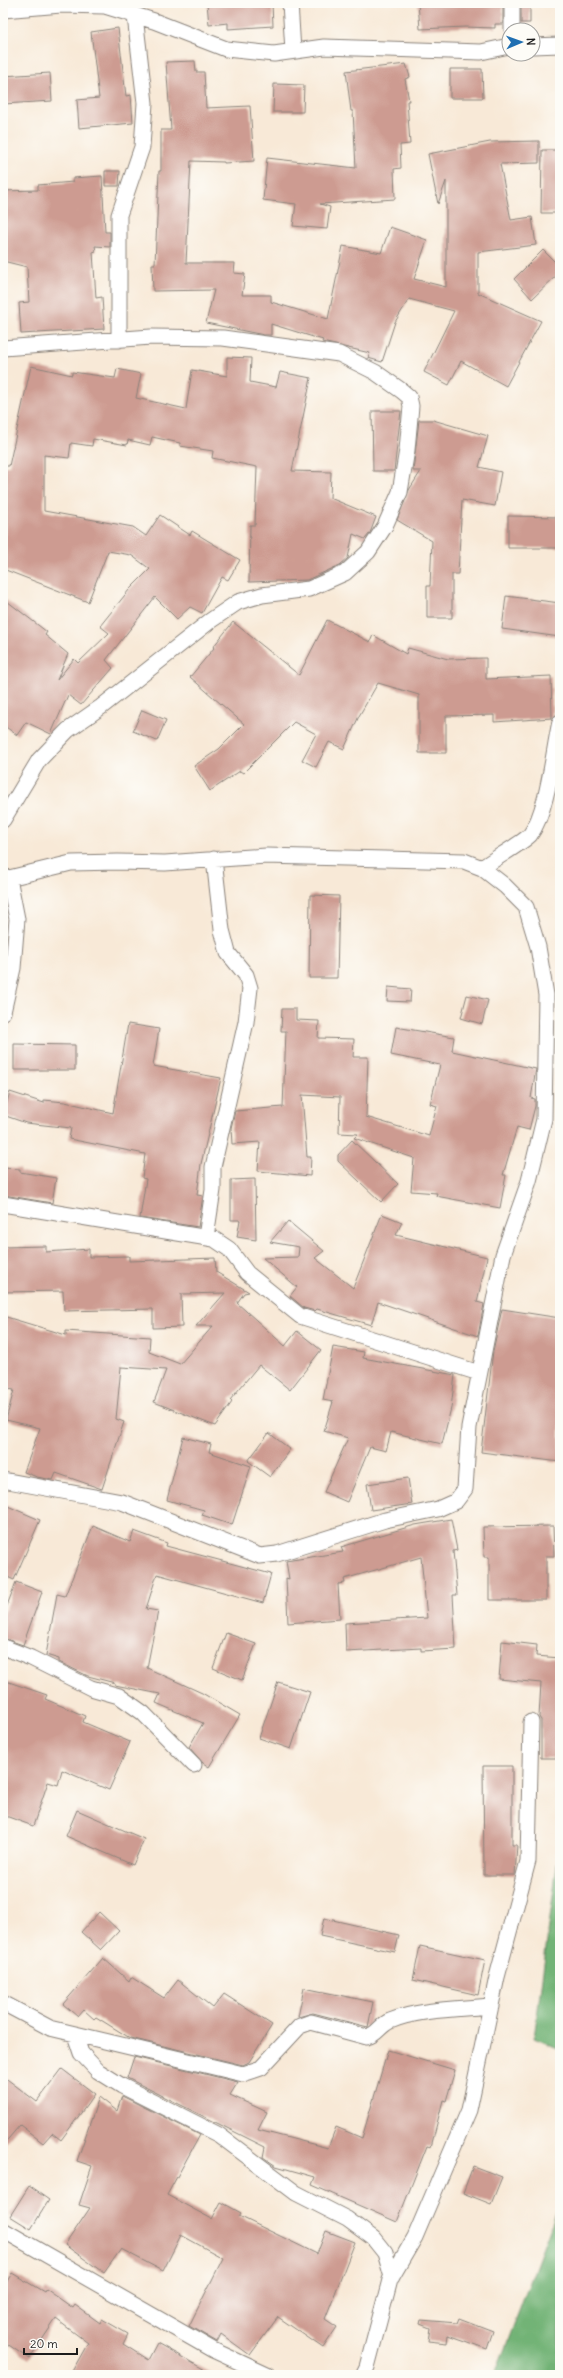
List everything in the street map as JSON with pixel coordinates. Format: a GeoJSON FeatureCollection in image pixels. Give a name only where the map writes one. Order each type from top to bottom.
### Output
{"type":"FeatureCollection","features":[{"type":"Feature","properties":{"kind":"street"},"geometry":{"type":"LineString","coordinates":[[290,3],[293,51]]}},
{"type":"Feature","properties":{"kind":"street"},"geometry":{"type":"LineString","coordinates":[[512,3],[512,22]]}},
{"type":"Feature","properties":{"kind":"street"},"geometry":{"type":"LineString","coordinates":[[3,10],[61,5],[105,6],[226,49],[274,54],[324,47],[481,52],[501,48]]}},
{"type":"Feature","properties":{"kind":"street"},"geometry":{"type":"LineString","coordinates":[[119,340],[119,215],[142,147],[145,103],[135,16]]}},
{"type":"Feature","properties":{"kind":"street"},"geometry":{"type":"LineString","coordinates":[[541,46],[560,45]]}},
{"type":"Feature","properties":{"kind":"street"},"geometry":{"type":"LineString","coordinates":[[3,348],[151,337],[223,338],[339,354],[375,372],[409,397],[411,406],[408,450],[400,492],[385,526],[368,552],[345,573],[309,589],[262,595],[238,602],[68,730],[39,760],[3,820]]}},
{"type":"Feature","properties":{"kind":"street"},"geometry":{"type":"LineString","coordinates":[[482,868],[530,835],[540,814],[546,792],[560,722]]}},
{"type":"Feature","properties":{"kind":"street"},"geometry":{"type":"LineString","coordinates":[[3,1012],[13,968],[17,919],[6,877],[70,863],[165,863],[266,856],[433,859],[464,861],[482,868],[505,886],[526,907],[534,934],[546,995],[546,1071],[544,1119],[530,1181],[503,1255],[469,1427],[466,1489],[456,1501],[438,1509],[385,1520],[277,1554],[260,1556],[122,1502],[3,1480]]}},
{"type":"Feature","properties":{"kind":"street"},"geometry":{"type":"LineString","coordinates":[[206,1237],[213,1190],[213,1167],[246,1022],[250,988],[246,974],[228,953],[222,930],[214,859]]}},
{"type":"Feature","properties":{"kind":"street"},"geometry":{"type":"LineString","coordinates":[[3,1204],[214,1239],[229,1249],[247,1273],[300,1316],[479,1373]]}},
{"type":"Feature","properties":{"kind":"street"},"geometry":{"type":"LineString","coordinates":[[3,1647],[31,1658],[91,1688],[119,1696],[143,1713],[194,1765]]}},
{"type":"Feature","properties":{"kind":"street"},"geometry":{"type":"LineString","coordinates":[[363,2375],[367,2366],[392,2277],[415,2236],[469,2110],[491,2006],[528,1861],[531,1722]]}},
{"type":"Feature","properties":{"kind":"street"},"geometry":{"type":"LineString","coordinates":[[3,2004],[50,2028],[243,2074],[261,2068],[300,2026],[311,2022],[367,2037],[374,2035],[378,2029],[389,2022],[410,2016],[491,2006]]}},
{"type":"Feature","properties":{"kind":"street"},"geometry":{"type":"LineString","coordinates":[[75,2035],[81,2052],[98,2071],[122,2086],[219,2135],[296,2193],[347,2219],[373,2238],[385,2253],[392,2277]]}},
{"type":"Feature","properties":{"kind":"street"},"geometry":{"type":"LineString","coordinates":[[3,2230],[213,2350],[267,2375]]}},
{"type":"Feature","properties":{"kind":"green space"},"geometry":{"type":"Polygon","coordinates":[[[560,1843],[560,2049],[534,2038],[560,1843]]]}},
{"type":"Feature","properties":{"kind":"green space"},"geometry":{"type":"Polygon","coordinates":[[[560,2202],[560,2375],[495,2375],[560,2202]]]}},
{"type":"Feature","properties":{"kind":"building"},"geometry":{"type":"Polygon","coordinates":[[[207,3],[272,3],[273,26],[228,29],[228,23],[209,25],[207,3]]]}},
{"type":"Feature","properties":{"kind":"building"},"geometry":{"type":"Polygon","coordinates":[[[418,3],[503,3],[503,22],[501,22],[501,24],[495,24],[495,28],[465,27],[420,29],[418,3]]]}},
{"type":"Feature","properties":{"kind":"building"},"geometry":{"type":"Polygon","coordinates":[[[521,3],[530,3],[530,22],[521,22],[521,3]]]}},
{"type":"Feature","properties":{"kind":"building"},"geometry":{"type":"Polygon","coordinates":[[[118,28],[126,96],[131,95],[133,123],[79,128],[77,100],[99,98],[91,32],[118,28]]]}},
{"type":"Feature","properties":{"kind":"building"},"geometry":{"type":"Polygon","coordinates":[[[195,61],[196,72],[204,72],[206,108],[250,106],[254,161],[224,163],[191,161],[186,263],[235,263],[234,273],[245,274],[242,295],[271,295],[271,302],[328,319],[343,246],[381,253],[390,227],[427,240],[414,279],[446,287],[446,181],[438,204],[428,154],[490,142],[539,141],[539,163],[500,164],[511,220],[532,217],[536,245],[478,252],[478,293],[541,321],[506,386],[461,361],[449,385],[424,372],[454,311],[409,299],[395,322],[382,362],[368,358],[370,353],[322,342],[323,340],[271,324],[271,335],[264,335],[206,323],[214,290],[153,291],[152,264],[155,264],[159,171],[161,171],[161,130],[171,130],[166,62],[195,61]]]}},
{"type":"Feature","properties":{"kind":"building"},"geometry":{"type":"Polygon","coordinates":[[[406,64],[410,77],[405,79],[409,101],[407,101],[410,144],[400,145],[401,168],[394,169],[395,199],[320,204],[330,207],[327,229],[293,226],[296,204],[263,200],[267,158],[356,168],[353,111],[351,111],[346,71],[406,64]]]}},
{"type":"Feature","properties":{"kind":"building"},"geometry":{"type":"Polygon","coordinates":[[[450,69],[482,69],[483,98],[450,98],[450,69]]]}},
{"type":"Feature","properties":{"kind":"building"},"geometry":{"type":"Polygon","coordinates":[[[50,73],[52,101],[3,104],[3,76],[50,73]]]}},
{"type":"Feature","properties":{"kind":"building"},"geometry":{"type":"Polygon","coordinates":[[[274,84],[304,85],[303,112],[273,112],[274,84]]]}},
{"type":"Feature","properties":{"kind":"building"},"geometry":{"type":"Polygon","coordinates":[[[542,150],[560,150],[560,213],[541,213],[542,150]]]}},
{"type":"Feature","properties":{"kind":"building"},"geometry":{"type":"Polygon","coordinates":[[[105,171],[120,171],[119,186],[105,186],[105,171]]]}},
{"type":"Feature","properties":{"kind":"building"},"geometry":{"type":"Polygon","coordinates":[[[102,176],[105,232],[110,232],[110,247],[95,246],[96,251],[93,252],[96,298],[102,297],[104,329],[21,334],[19,303],[29,302],[27,267],[3,261],[3,191],[38,190],[38,185],[73,182],[73,178],[102,176]]]}},
{"type":"Feature","properties":{"kind":"building"},"geometry":{"type":"Polygon","coordinates":[[[543,250],[560,267],[560,272],[532,299],[514,279],[543,250]]]}},
{"type":"Feature","properties":{"kind":"building"},"geometry":{"type":"Polygon","coordinates":[[[227,357],[251,358],[250,382],[276,387],[280,372],[311,378],[292,471],[331,472],[330,498],[376,517],[370,533],[365,539],[353,534],[348,558],[340,565],[307,580],[249,582],[250,525],[255,525],[257,467],[212,458],[213,451],[180,446],[180,443],[152,437],[150,445],[128,440],[127,445],[93,439],[92,446],[71,443],[69,458],[44,455],[44,511],[133,527],[146,536],[160,515],[190,535],[192,531],[240,560],[228,580],[222,577],[202,613],[190,607],[177,619],[155,597],[106,660],[113,668],[81,705],[68,695],[51,734],[26,722],[17,735],[3,725],[3,598],[47,632],[45,635],[68,654],[57,680],[74,659],[78,663],[109,633],[100,626],[129,590],[150,569],[131,555],[108,551],[88,602],[3,569],[3,542],[5,543],[4,466],[9,466],[31,366],[72,375],[72,372],[115,378],[117,369],[141,374],[136,398],[186,409],[192,370],[227,376],[227,357]]]}},
{"type":"Feature","properties":{"kind":"building"},"geometry":{"type":"Polygon","coordinates":[[[372,411],[401,411],[394,471],[373,471],[372,411]]]}},
{"type":"Feature","properties":{"kind":"building"},"geometry":{"type":"Polygon","coordinates":[[[419,420],[433,420],[488,436],[479,467],[501,472],[495,506],[462,500],[458,574],[452,574],[452,618],[427,618],[427,586],[430,586],[432,541],[397,520],[409,490],[421,471],[413,471],[419,420]]]}},
{"type":"Feature","properties":{"kind":"building"},"geometry":{"type":"Polygon","coordinates":[[[508,516],[560,517],[560,548],[508,548],[508,516]]]}},
{"type":"Feature","properties":{"kind":"building"},"geometry":{"type":"Polygon","coordinates":[[[506,596],[560,603],[560,637],[502,629],[506,596]]]}},
{"type":"Feature","properties":{"kind":"building"},"geometry":{"type":"Polygon","coordinates":[[[327,620],[370,642],[373,635],[406,654],[408,648],[448,659],[486,658],[486,679],[551,676],[552,718],[494,722],[494,715],[446,716],[446,753],[419,753],[419,695],[378,683],[359,716],[344,749],[329,742],[316,767],[302,760],[316,734],[294,722],[243,773],[240,771],[210,791],[194,766],[219,749],[244,724],[190,677],[233,622],[299,675],[327,620]]]}},
{"type":"Feature","properties":{"kind":"building"},"geometry":{"type":"Polygon","coordinates":[[[142,710],[166,720],[157,741],[133,731],[142,710]]]}},
{"type":"Feature","properties":{"kind":"building"},"geometry":{"type":"Polygon","coordinates":[[[310,895],[339,896],[337,978],[309,978],[310,895]]]}},
{"type":"Feature","properties":{"kind":"building"},"geometry":{"type":"Polygon","coordinates":[[[388,987],[411,989],[410,1002],[387,1001],[388,987]]]}},
{"type":"Feature","properties":{"kind":"building"},"geometry":{"type":"Polygon","coordinates":[[[467,995],[488,1000],[482,1024],[461,1018],[467,995]]]}},
{"type":"Feature","properties":{"kind":"building"},"geometry":{"type":"Polygon","coordinates":[[[282,1009],[296,1009],[296,1020],[319,1021],[318,1038],[354,1039],[353,1057],[368,1057],[366,1117],[429,1136],[437,1106],[430,1104],[440,1065],[391,1055],[396,1027],[454,1037],[452,1051],[536,1069],[531,1098],[535,1099],[535,1106],[529,1130],[517,1127],[503,1175],[506,1175],[500,1208],[436,1196],[437,1193],[411,1191],[414,1158],[354,1138],[358,1134],[339,1133],[340,1097],[302,1095],[307,1157],[311,1157],[310,1176],[258,1171],[260,1142],[232,1144],[231,1128],[235,1111],[283,1107],[286,1031],[281,1031],[282,1009]]]}},
{"type":"Feature","properties":{"kind":"building"},"geometry":{"type":"Polygon","coordinates":[[[128,1024],[159,1029],[153,1066],[221,1078],[201,1164],[197,1195],[203,1196],[198,1227],[140,1218],[146,1179],[142,1178],[145,1154],[69,1139],[71,1128],[26,1123],[3,1115],[10,1092],[44,1103],[44,1100],[65,1102],[113,1113],[128,1024]]]}},
{"type":"Feature","properties":{"kind":"building"},"geometry":{"type":"Polygon","coordinates":[[[14,1044],[75,1045],[75,1070],[14,1070],[14,1044]]]}},
{"type":"Feature","properties":{"kind":"building"},"geometry":{"type":"Polygon","coordinates":[[[352,1140],[398,1184],[381,1202],[338,1161],[338,1155],[352,1140]]]}},
{"type":"Feature","properties":{"kind":"building"},"geometry":{"type":"Polygon","coordinates":[[[3,1168],[20,1169],[20,1172],[56,1178],[52,1203],[3,1195],[3,1168]]]}},
{"type":"Feature","properties":{"kind":"building"},"geometry":{"type":"Polygon","coordinates":[[[255,1179],[256,1240],[237,1237],[240,1220],[231,1220],[231,1180],[255,1179]]]}},
{"type":"Feature","properties":{"kind":"building"},"geometry":{"type":"Polygon","coordinates":[[[382,1214],[402,1222],[396,1235],[487,1257],[477,1302],[484,1304],[478,1336],[378,1302],[371,1325],[317,1309],[315,1311],[304,1308],[290,1296],[297,1287],[263,1258],[298,1257],[299,1247],[270,1242],[288,1221],[324,1251],[315,1258],[353,1288],[382,1214]]]}},
{"type":"Feature","properties":{"kind":"building"},"geometry":{"type":"Polygon","coordinates":[[[46,1246],[46,1252],[89,1249],[89,1257],[129,1256],[129,1261],[215,1258],[216,1272],[249,1292],[244,1293],[237,1303],[285,1346],[297,1331],[321,1350],[290,1390],[259,1365],[230,1400],[232,1402],[215,1426],[154,1402],[166,1370],[121,1367],[116,1419],[124,1422],[102,1489],[56,1473],[53,1480],[37,1477],[24,1472],[40,1428],[6,1420],[14,1390],[3,1388],[3,1316],[66,1335],[66,1331],[150,1337],[149,1352],[180,1364],[213,1326],[196,1326],[225,1293],[181,1294],[182,1327],[153,1328],[153,1309],[64,1311],[63,1291],[3,1292],[3,1247],[46,1246]]]}},
{"type":"Feature","properties":{"kind":"building"},"geometry":{"type":"Polygon","coordinates":[[[502,1309],[560,1318],[560,1462],[481,1452],[493,1351],[502,1309]]]}},
{"type":"Feature","properties":{"kind":"building"},"geometry":{"type":"Polygon","coordinates":[[[333,1347],[364,1352],[363,1358],[455,1375],[451,1408],[442,1444],[391,1432],[386,1451],[370,1447],[347,1502],[324,1492],[348,1438],[324,1431],[333,1402],[323,1400],[333,1347]]]}},
{"type":"Feature","properties":{"kind":"building"},"geometry":{"type":"Polygon","coordinates":[[[269,1433],[290,1449],[270,1477],[248,1461],[269,1433]]]}},
{"type":"Feature","properties":{"kind":"building"},"geometry":{"type":"Polygon","coordinates":[[[183,1437],[211,1444],[209,1452],[251,1466],[232,1525],[202,1515],[204,1510],[167,1500],[183,1437]]]}},
{"type":"Feature","properties":{"kind":"building"},"geometry":{"type":"Polygon","coordinates":[[[408,1478],[412,1504],[371,1510],[367,1484],[408,1478]]]}},
{"type":"Feature","properties":{"kind":"building"},"geometry":{"type":"Polygon","coordinates":[[[3,1504],[40,1520],[14,1580],[3,1575],[3,1504]]]}},
{"type":"Feature","properties":{"kind":"building"},"geometry":{"type":"Polygon","coordinates":[[[451,1519],[457,1550],[453,1551],[457,1595],[453,1595],[456,1649],[421,1651],[421,1648],[346,1652],[345,1623],[427,1618],[421,1557],[344,1579],[345,1583],[338,1584],[340,1619],[288,1623],[286,1578],[289,1579],[286,1561],[343,1552],[341,1547],[415,1525],[451,1519]]]}},
{"type":"Feature","properties":{"kind":"building"},"geometry":{"type":"Polygon","coordinates":[[[93,1526],[130,1542],[134,1531],[167,1543],[166,1546],[271,1574],[263,1603],[157,1574],[146,1609],[158,1611],[147,1668],[202,1693],[240,1715],[209,1767],[203,1763],[189,1747],[203,1723],[156,1703],[160,1694],[115,1685],[115,1683],[88,1676],[59,1662],[59,1659],[46,1655],[57,1594],[65,1596],[93,1526]]]}},
{"type":"Feature","properties":{"kind":"building"},"geometry":{"type":"Polygon","coordinates":[[[553,1526],[554,1556],[546,1556],[546,1600],[489,1600],[489,1557],[484,1557],[483,1527],[553,1526]]]}},
{"type":"Feature","properties":{"kind":"building"},"geometry":{"type":"Polygon","coordinates":[[[16,1582],[42,1592],[23,1645],[3,1638],[3,1616],[16,1582]]]}},
{"type":"Feature","properties":{"kind":"building"},"geometry":{"type":"Polygon","coordinates":[[[226,1633],[256,1644],[242,1680],[213,1668],[226,1633]]]}},
{"type":"Feature","properties":{"kind":"building"},"geometry":{"type":"Polygon","coordinates":[[[502,1641],[537,1645],[536,1656],[560,1658],[560,1758],[541,1758],[541,1720],[539,1717],[541,1683],[499,1679],[502,1641]]]}},
{"type":"Feature","properties":{"kind":"building"},"geometry":{"type":"Polygon","coordinates":[[[3,1680],[47,1695],[45,1699],[85,1716],[83,1722],[130,1742],[109,1790],[62,1770],[58,1785],[48,1782],[33,1826],[3,1815],[3,1680]]]}},
{"type":"Feature","properties":{"kind":"building"},"geometry":{"type":"Polygon","coordinates":[[[278,1682],[310,1692],[291,1749],[259,1738],[278,1682]]]}},
{"type":"Feature","properties":{"kind":"building"},"geometry":{"type":"Polygon","coordinates":[[[483,1766],[512,1766],[512,1845],[517,1845],[515,1875],[484,1875],[483,1766]]]}},
{"type":"Feature","properties":{"kind":"building"},"geometry":{"type":"Polygon","coordinates":[[[77,1810],[144,1839],[133,1865],[66,1836],[77,1810]]]}},
{"type":"Feature","properties":{"kind":"building"},"geometry":{"type":"Polygon","coordinates":[[[99,1912],[119,1931],[101,1950],[81,1932],[99,1912]]]}},
{"type":"Feature","properties":{"kind":"building"},"geometry":{"type":"Polygon","coordinates":[[[324,1918],[399,1935],[395,1952],[320,1936],[324,1918]]]}},
{"type":"Feature","properties":{"kind":"building"},"geometry":{"type":"Polygon","coordinates":[[[420,1946],[485,1960],[478,1995],[413,1980],[420,1946]]]}},
{"type":"Feature","properties":{"kind":"building"},"geometry":{"type":"Polygon","coordinates":[[[103,1958],[129,1981],[131,1977],[164,1998],[178,1980],[213,2008],[224,1994],[272,2025],[249,2062],[243,2065],[130,2038],[96,2017],[94,2019],[84,2010],[78,2017],[63,2004],[103,1958]]]}},
{"type":"Feature","properties":{"kind":"building"},"geometry":{"type":"Polygon","coordinates":[[[304,1988],[373,2002],[368,2027],[313,2013],[298,2017],[304,1988]]]}},
{"type":"Feature","properties":{"kind":"building"},"geometry":{"type":"Polygon","coordinates":[[[388,2050],[455,2070],[446,2101],[443,2100],[431,2147],[427,2146],[397,2222],[312,2185],[315,2177],[276,2166],[263,2157],[265,2147],[127,2078],[134,2057],[238,2082],[230,2095],[267,2112],[258,2130],[328,2148],[336,2127],[362,2138],[388,2050]]]}},
{"type":"Feature","properties":{"kind":"building"},"geometry":{"type":"Polygon","coordinates":[[[62,2069],[95,2094],[61,2140],[52,2133],[43,2143],[20,2125],[3,2145],[3,2076],[37,2102],[62,2069]]]}},
{"type":"Feature","properties":{"kind":"building"},"geometry":{"type":"Polygon","coordinates":[[[122,2096],[200,2135],[167,2195],[212,2219],[221,2202],[241,2213],[239,2216],[317,2254],[326,2231],[355,2242],[325,2319],[337,2327],[323,2348],[278,2317],[250,2355],[221,2334],[217,2342],[189,2326],[223,2258],[181,2235],[163,2271],[121,2249],[104,2273],[65,2245],[90,2208],[79,2205],[92,2166],[77,2161],[99,2097],[117,2111],[122,2096]]]}},
{"type":"Feature","properties":{"kind":"building"},"geometry":{"type":"Polygon","coordinates":[[[473,2166],[502,2177],[491,2204],[463,2193],[473,2166]]]}},
{"type":"Feature","properties":{"kind":"building"},"geometry":{"type":"Polygon","coordinates":[[[29,2186],[49,2200],[31,2229],[10,2216],[29,2186]]]}},
{"type":"Feature","properties":{"kind":"building"},"geometry":{"type":"Polygon","coordinates":[[[12,2273],[44,2292],[46,2289],[73,2308],[75,2305],[100,2323],[102,2319],[128,2334],[123,2344],[148,2360],[157,2343],[214,2375],[70,2375],[88,2343],[56,2319],[29,2359],[3,2341],[3,2288],[12,2273]]]}},
{"type":"Feature","properties":{"kind":"building"},"geometry":{"type":"Polygon","coordinates":[[[459,2318],[493,2331],[487,2349],[448,2335],[447,2343],[428,2341],[430,2328],[420,2324],[421,2320],[457,2323],[459,2318]]]}}]}
